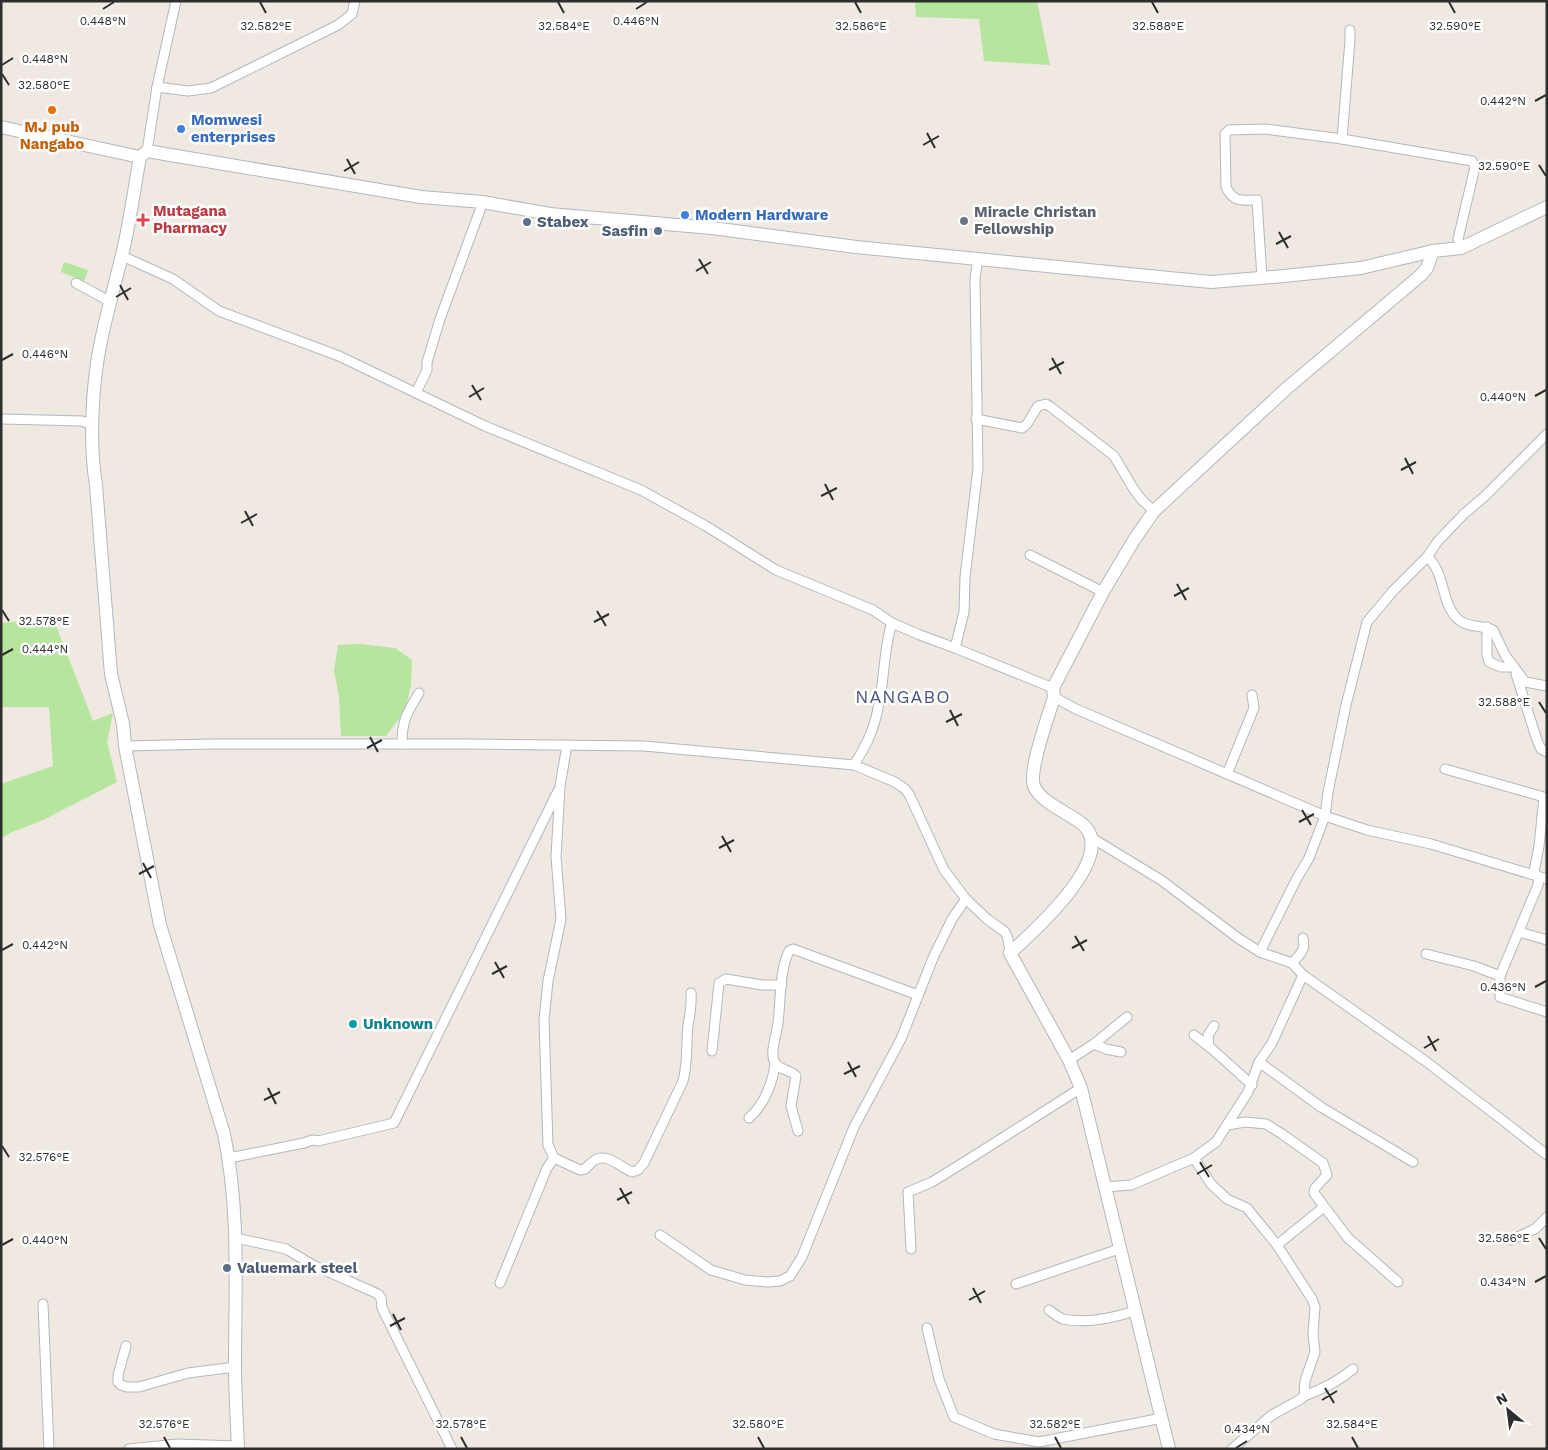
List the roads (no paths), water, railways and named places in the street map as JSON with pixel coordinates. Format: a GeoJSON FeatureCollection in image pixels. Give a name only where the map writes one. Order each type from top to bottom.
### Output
{"type":"FeatureCollection","features":[{"type":"Feature","properties":{"kind":"street"},"geometry":{"type":"LineString","coordinates":[[129,1449],[176,1444],[238,1447],[235,1367],[236,1238],[229,1158],[216,1108],[160,925],[112,674],[94,469],[93,425],[96,370],[132,213],[176,1]]}},
{"type":"Feature","properties":{"kind":"street"},"geometry":{"type":"LineString","coordinates":[[157,87],[188,91],[211,88],[338,26],[352,14],[355,1]]}},
{"type":"Feature","properties":{"kind":"street"},"geometry":{"type":"LineString","coordinates":[[1342,139],[1350,30]]}},
{"type":"Feature","properties":{"kind":"street"},"geometry":{"type":"LineString","coordinates":[[1,126],[144,154],[421,197],[483,202],[550,214],[712,228],[856,247],[1211,282],[1360,268],[1433,251],[1461,248],[1547,207]]}},
{"type":"Feature","properties":{"kind":"street"},"geometry":{"type":"LineString","coordinates":[[1262,278],[1257,200],[1235,200],[1226,187],[1225,134],[1229,130],[1265,129],[1342,139],[1472,161],[1475,167],[1458,239],[1461,248]]}},
{"type":"Feature","properties":{"kind":"street"},"geometry":{"type":"LineString","coordinates":[[416,394],[427,370],[427,362],[440,319],[483,202]]}},
{"type":"Feature","properties":{"kind":"street"},"geometry":{"type":"LineString","coordinates":[[1010,953],[1045,921],[1080,877],[1091,856],[1092,838],[1088,829],[1038,795],[1032,779],[1035,760],[1054,692],[1103,592],[1134,540],[1154,511],[1287,388],[1421,275],[1427,268],[1433,251]]}},
{"type":"Feature","properties":{"kind":"street"},"geometry":{"type":"LineString","coordinates":[[122,256],[173,279],[219,311],[339,356],[485,426],[641,490],[706,526],[776,570],[864,606],[892,623],[955,648],[1054,692],[1076,709],[1325,816],[1366,830],[1431,844],[1543,878]]}},
{"type":"Feature","properties":{"kind":"street"},"geometry":{"type":"LineString","coordinates":[[955,648],[964,612],[964,577],[978,468],[975,279],[978,258]]}},
{"type":"Feature","properties":{"kind":"street"},"geometry":{"type":"LineString","coordinates":[[76,283],[111,302]]}},
{"type":"Feature","properties":{"kind":"street"},"geometry":{"type":"LineString","coordinates":[[976,420],[1022,428],[1027,424],[1038,406],[1046,404],[1114,456],[1137,493],[1154,511]]}},
{"type":"Feature","properties":{"kind":"street"},"geometry":{"type":"LineString","coordinates":[[1,419],[82,421],[93,425]]}},
{"type":"Feature","properties":{"kind":"street"},"geometry":{"type":"LineString","coordinates":[[1260,952],[1309,858],[1325,816],[1328,792],[1346,706],[1367,622],[1393,591],[1427,557],[1438,541],[1547,434]]}},
{"type":"Feature","properties":{"kind":"street"},"geometry":{"type":"LineString","coordinates":[[1030,555],[1103,592]]}},
{"type":"Feature","properties":{"kind":"street"},"geometry":{"type":"LineString","coordinates":[[1427,557],[1433,562],[1446,599],[1458,619],[1469,625],[1487,627],[1493,630],[1504,655],[1525,682],[1547,686]]}},
{"type":"Feature","properties":{"kind":"street"},"geometry":{"type":"LineString","coordinates":[[854,765],[868,742],[874,725],[879,706],[887,640],[892,623]]}},
{"type":"Feature","properties":{"kind":"street"},"geometry":{"type":"LineString","coordinates":[[1487,627],[1487,655],[1489,662],[1501,667],[1513,668]]}},
{"type":"Feature","properties":{"kind":"street"},"geometry":{"type":"LineString","coordinates":[[1513,668],[1537,740],[1541,749],[1547,752]]}},
{"type":"Feature","properties":{"kind":"street"},"geometry":{"type":"LineString","coordinates":[[402,744],[402,726],[419,693]]}},
{"type":"Feature","properties":{"kind":"street"},"geometry":{"type":"LineString","coordinates":[[1227,774],[1254,708],[1252,695]]}},
{"type":"Feature","properties":{"kind":"street"},"geometry":{"type":"LineString","coordinates":[[125,746],[402,744],[644,746],[854,765],[895,782],[910,794],[944,870],[966,899],[1004,932],[1008,939],[1010,953],[1069,1060],[1081,1088],[1169,1449]]}},
{"type":"Feature","properties":{"kind":"street"},"geometry":{"type":"LineString","coordinates":[[567,745],[560,786],[556,857],[560,920],[548,981],[544,1020],[548,1145],[554,1158],[580,1170],[585,1169],[599,1158],[607,1158],[632,1172],[638,1170],[644,1163],[683,1081],[686,1068],[688,1025],[692,1004],[691,993]]}},
{"type":"Feature","properties":{"kind":"street"},"geometry":{"type":"LineString","coordinates":[[1445,769],[1545,793],[1534,872],[1543,878]]}},
{"type":"Feature","properties":{"kind":"street"},"geometry":{"type":"LineString","coordinates":[[229,1158],[312,1140],[318,1141],[394,1123],[560,786]]}},
{"type":"Feature","properties":{"kind":"street"},"geometry":{"type":"LineString","coordinates":[[1092,838],[1161,880],[1214,921],[1260,952],[1292,963],[1304,975],[1424,1060],[1547,1155]]}},
{"type":"Feature","properties":{"kind":"street"},"geometry":{"type":"LineString","coordinates":[[1543,878],[1538,885],[1500,976],[1500,998],[1547,1012]]}},
{"type":"Feature","properties":{"kind":"street"},"geometry":{"type":"LineString","coordinates":[[660,1235],[710,1270],[728,1276],[768,1282],[780,1281],[790,1276],[802,1257],[854,1127],[901,1039],[952,918],[966,899]]}},
{"type":"Feature","properties":{"kind":"street"},"geometry":{"type":"LineString","coordinates":[[1519,932],[1547,940]]}},
{"type":"Feature","properties":{"kind":"street"},"geometry":{"type":"LineString","coordinates":[[1292,963],[1301,954],[1305,946],[1303,938]]}},
{"type":"Feature","properties":{"kind":"street"},"geometry":{"type":"LineString","coordinates":[[749,1118],[757,1110],[771,1083],[775,1063],[773,1052],[782,985],[790,951],[793,949],[918,995]]}},
{"type":"Feature","properties":{"kind":"street"},"geometry":{"type":"LineString","coordinates":[[1426,954],[1474,966],[1500,976]]}},
{"type":"Feature","properties":{"kind":"street"},"geometry":{"type":"LineString","coordinates":[[1106,1187],[1131,1185],[1194,1158],[1216,1142],[1252,1085],[1260,1062],[1272,1043],[1304,975]]}},
{"type":"Feature","properties":{"kind":"street"},"geometry":{"type":"LineString","coordinates":[[712,1051],[719,983],[726,979],[762,985],[782,985]]}},
{"type":"Feature","properties":{"kind":"street"},"geometry":{"type":"LineString","coordinates":[[1069,1060],[1094,1044],[1127,1017]]}},
{"type":"Feature","properties":{"kind":"street"},"geometry":{"type":"LineString","coordinates":[[1208,1047],[1208,1035],[1214,1026]]}},
{"type":"Feature","properties":{"kind":"street"},"geometry":{"type":"LineString","coordinates":[[1194,1036],[1252,1085]]}},
{"type":"Feature","properties":{"kind":"street"},"geometry":{"type":"LineString","coordinates":[[1094,1044],[1121,1052]]}},
{"type":"Feature","properties":{"kind":"street"},"geometry":{"type":"LineString","coordinates":[[1260,1062],[1321,1107],[1413,1162]]}},
{"type":"Feature","properties":{"kind":"street"},"geometry":{"type":"LineString","coordinates":[[775,1063],[796,1076],[791,1106],[798,1131]]}},
{"type":"Feature","properties":{"kind":"street"},"geometry":{"type":"LineString","coordinates":[[911,1249],[908,1192],[932,1182],[1081,1088]]}},
{"type":"Feature","properties":{"kind":"street"},"geometry":{"type":"LineString","coordinates":[[1228,1125],[1245,1122],[1266,1124],[1323,1163],[1327,1175],[1314,1191],[1324,1208],[1348,1238],[1398,1282]]}},
{"type":"Feature","properties":{"kind":"street"},"geometry":{"type":"LineString","coordinates":[[500,1283],[547,1168],[554,1158]]}},
{"type":"Feature","properties":{"kind":"street"},"geometry":{"type":"LineString","coordinates":[[1194,1158],[1211,1184],[1227,1199],[1247,1208],[1277,1245],[1312,1300],[1315,1307],[1313,1334],[1315,1352],[1305,1381],[1304,1396]]}},
{"type":"Feature","properties":{"kind":"street"},"geometry":{"type":"LineString","coordinates":[[1277,1245],[1324,1208]]}},
{"type":"Feature","properties":{"kind":"street"},"geometry":{"type":"LineString","coordinates":[[1511,1240],[1535,1229],[1547,1217]]}},
{"type":"Feature","properties":{"kind":"street"},"geometry":{"type":"LineString","coordinates":[[236,1238],[286,1250],[313,1265],[378,1294],[381,1298],[382,1308],[452,1449]]}},
{"type":"Feature","properties":{"kind":"street"},"geometry":{"type":"LineString","coordinates":[[1016,1284],[1119,1249]]}},
{"type":"Feature","properties":{"kind":"street"},"geometry":{"type":"LineString","coordinates":[[43,1304],[49,1449]]}},
{"type":"Feature","properties":{"kind":"street"},"geometry":{"type":"LineString","coordinates":[[1049,1310],[1061,1318],[1089,1320],[1120,1316],[1135,1311]]}},
{"type":"Feature","properties":{"kind":"street"},"geometry":{"type":"LineString","coordinates":[[927,1328],[939,1379],[954,1416],[994,1434],[1039,1442],[1162,1418]]}},
{"type":"Feature","properties":{"kind":"street"},"geometry":{"type":"LineString","coordinates":[[126,1346],[118,1375],[118,1382],[127,1387],[139,1387],[188,1373],[235,1367]]}},
{"type":"Feature","properties":{"kind":"street"},"geometry":{"type":"LineString","coordinates":[[1232,1449],[1272,1415],[1304,1396],[1338,1381],[1353,1369]]}},
{"type":"Feature","properties":{"kind":"place","name":"MJ pub Nangabo"},"geometry":{"type":"Point","coordinates":[52,110]}},
{"type":"Feature","properties":{"kind":"place","name":"Momwesi enterprises"},"geometry":{"type":"Point","coordinates":[181,129]}},
{"type":"Feature","properties":{"kind":"place","name":"Modern Hardware"},"geometry":{"type":"Point","coordinates":[685,215]}},
{"type":"Feature","properties":{"kind":"place","name":"Mutagana Pharmacy"},"geometry":{"type":"Point","coordinates":[143,220]}},
{"type":"Feature","properties":{"kind":"place","name":"Miracle Christan Fellowship"},"geometry":{"type":"Point","coordinates":[964,221]}},
{"type":"Feature","properties":{"kind":"place","name":"Stabex"},"geometry":{"type":"Point","coordinates":[527,222]}},
{"type":"Feature","properties":{"kind":"place","name":"Sasfin"},"geometry":{"type":"Point","coordinates":[658,231]}},
{"type":"Feature","properties":{"kind":"place","name":"Unknown"},"geometry":{"type":"Point","coordinates":[353,1024]}},
{"type":"Feature","properties":{"kind":"place","name":"Valuemark steel"},"geometry":{"type":"Point","coordinates":[227,1268]}},
{"type":"Feature","properties":{"kind":"district","name":"NANGABO"},"geometry":{"type":"Point","coordinates":[903,696]}}]}
